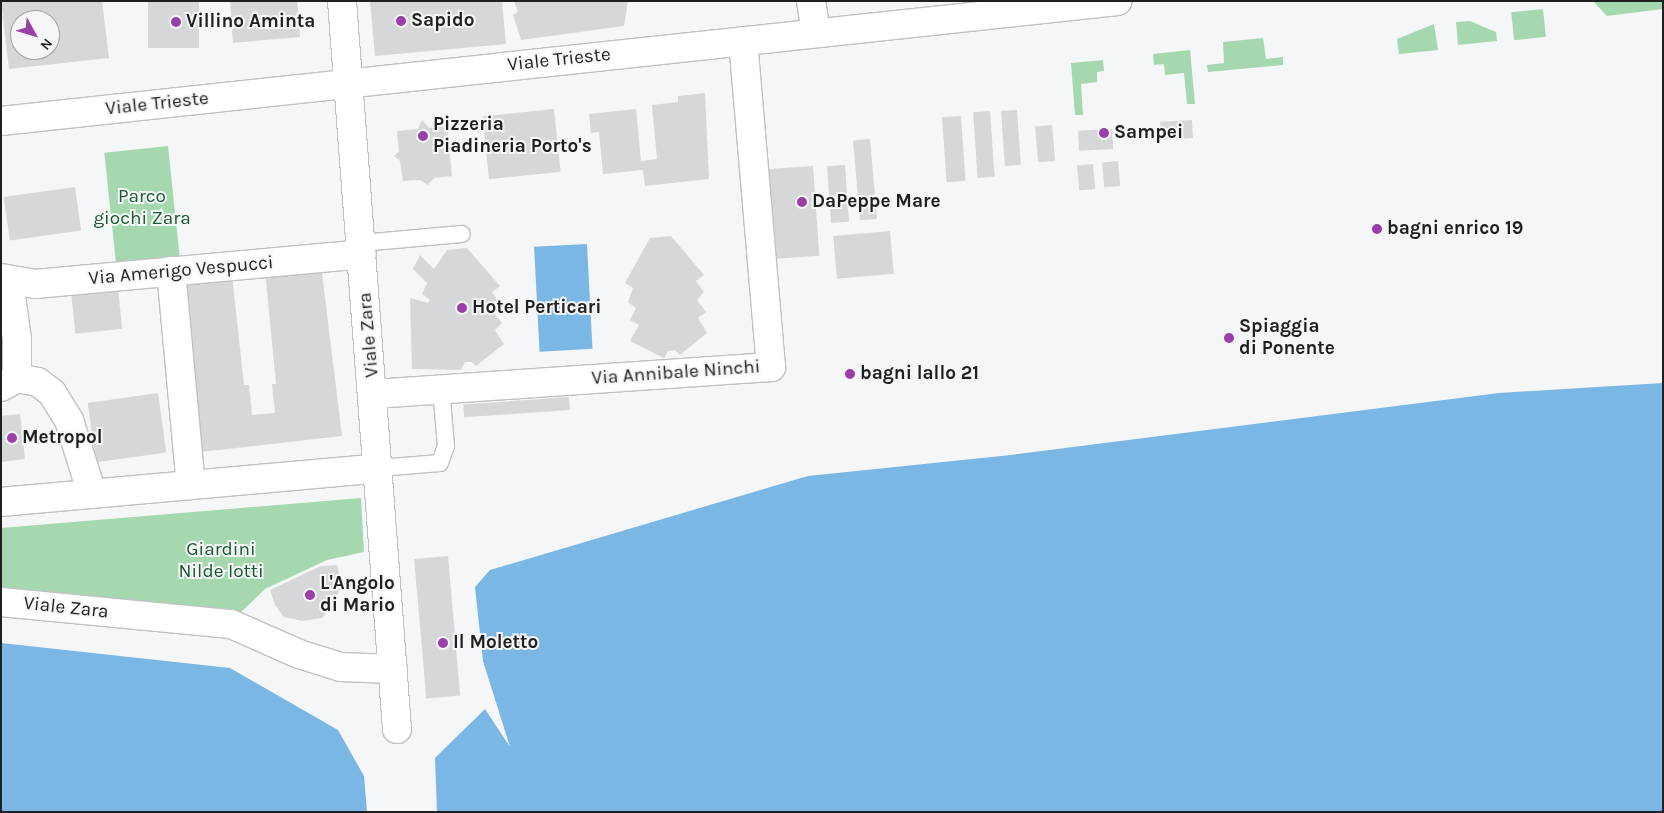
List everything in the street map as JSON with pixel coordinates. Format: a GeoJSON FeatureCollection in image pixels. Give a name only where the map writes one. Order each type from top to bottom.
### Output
{"type":"FeatureCollection","features":[{"type":"Feature","properties":{"kind":"street","name":"Viale Zara"},"geometry":{"type":"LineString","coordinates":[[342,1],[379,468],[397,729]]}},
{"type":"Feature","properties":{"kind":"street"},"geometry":{"type":"LineString","coordinates":[[810,1],[816,33]]}},
{"type":"Feature","properties":{"kind":"street","name":"Viale Trieste"},"geometry":{"type":"LineString","coordinates":[[1,121],[349,82],[1118,1]]}},
{"type":"Feature","properties":{"kind":"street","name":"Via Annibale Ninchi"},"geometry":{"type":"LineString","coordinates":[[373,394],[771,367],[742,41]]}},
{"type":"Feature","properties":{"kind":"street","name":"Via Amerigo Vespucci"},"geometry":{"type":"LineString","coordinates":[[5,280],[35,284],[171,271],[362,248]]}},
{"type":"Feature","properties":{"kind":"street"},"geometry":{"type":"LineString","coordinates":[[171,271],[191,485]]}},
{"type":"Feature","properties":{"kind":"street"},"geometry":{"type":"LineString","coordinates":[[5,280],[17,339],[9,383],[38,382],[52,393],[69,420],[92,494]]}},
{"type":"Feature","properties":{"kind":"street"},"geometry":{"type":"LineString","coordinates":[[1,502],[379,468]]}},
{"type":"Feature","properties":{"kind":"street","name":"Viale Zara"},"geometry":{"type":"LineString","coordinates":[[1,602],[231,624],[299,654],[341,667],[393,669]]}},
{"type":"Feature","properties":{"kind":"lane"},"geometry":{"type":"LineString","coordinates":[[362,248],[462,234]]}},
{"type":"Feature","properties":{"kind":"lane"},"geometry":{"type":"LineString","coordinates":[[379,468],[440,463],[446,446],[441,389]]}},
{"type":"Feature","properties":{"kind":"green space"},"geometry":{"type":"Polygon","coordinates":[[[1593,1],[1663,1],[1663,9],[1607,16],[1593,1]]]}},
{"type":"Feature","properties":{"kind":"green space"},"geometry":{"type":"Polygon","coordinates":[[[1543,9],[1546,37],[1514,40],[1511,12],[1543,9]]]}},
{"type":"Feature","properties":{"kind":"green space"},"geometry":{"type":"Polygon","coordinates":[[[1470,21],[1496,32],[1497,41],[1458,45],[1456,22],[1470,21]]]}},
{"type":"Feature","properties":{"kind":"green space"},"geometry":{"type":"Polygon","coordinates":[[[1434,24],[1438,50],[1399,54],[1397,39],[1434,24]]]}},
{"type":"Feature","properties":{"kind":"green space"},"geometry":{"type":"Polygon","coordinates":[[[1263,38],[1266,59],[1283,57],[1283,65],[1208,72],[1207,65],[1224,63],[1223,42],[1263,38]]]}},
{"type":"Feature","properties":{"kind":"green space"},"geometry":{"type":"Polygon","coordinates":[[[1190,50],[1195,104],[1187,104],[1184,73],[1165,75],[1164,64],[1154,65],[1153,54],[1190,50]]]}},
{"type":"Feature","properties":{"kind":"green space"},"geometry":{"type":"Polygon","coordinates":[[[1103,60],[1104,71],[1097,72],[1097,82],[1081,84],[1083,115],[1075,115],[1071,63],[1103,60]]]}},
{"type":"Feature","properties":{"kind":"green space","name":"Parco giochi Zara"},"geometry":{"type":"Polygon","coordinates":[[[168,146],[180,263],[117,270],[104,153],[168,146]]]}},
{"type":"Feature","properties":{"kind":"green space","name":"Giardini Nilde Iotti"},"geometry":{"type":"Polygon","coordinates":[[[361,498],[364,552],[327,560],[265,589],[239,614],[1,592],[1,528],[361,498]]]}},
{"type":"Feature","properties":{"kind":"water"},"geometry":{"type":"Polygon","coordinates":[[[587,244],[592,349],[540,352],[534,247],[587,244]]]}},
{"type":"Feature","properties":{"kind":"water"},"geometry":{"type":"Polygon","coordinates":[[[1663,383],[1663,812],[437,812],[435,758],[485,709],[510,747],[483,661],[475,587],[490,570],[808,476],[1011,455],[1499,393],[1663,383]]]}},
{"type":"Feature","properties":{"kind":"water"},"geometry":{"type":"Polygon","coordinates":[[[1,643],[230,668],[338,730],[364,776],[367,812],[1,812],[1,643]]]}},
{"type":"Feature","properties":{"kind":"building"},"geometry":{"type":"Polygon","coordinates":[[[1,1],[102,1],[109,58],[9,69],[1,1]]]}},
{"type":"Feature","properties":{"kind":"building","name":"Villino Aminta"},"geometry":{"type":"Polygon","coordinates":[[[148,1],[199,1],[199,48],[148,48],[148,1]]]}},
{"type":"Feature","properties":{"kind":"building"},"geometry":{"type":"Polygon","coordinates":[[[230,1],[297,1],[300,37],[233,43],[230,1]]]}},
{"type":"Feature","properties":{"kind":"building"},"geometry":{"type":"Polygon","coordinates":[[[370,1],[502,1],[506,44],[375,56],[370,1]]]}},
{"type":"Feature","properties":{"kind":"building"},"geometry":{"type":"Polygon","coordinates":[[[514,1],[628,1],[624,26],[521,40],[513,15],[518,12],[514,1]]]}},
{"type":"Feature","properties":{"kind":"building"},"geometry":{"type":"Polygon","coordinates":[[[705,93],[709,179],[645,186],[643,170],[603,174],[599,132],[591,133],[589,114],[636,109],[641,161],[657,159],[652,105],[678,102],[678,96],[705,93]]]}},
{"type":"Feature","properties":{"kind":"building"},"geometry":{"type":"Polygon","coordinates":[[[554,109],[561,172],[489,179],[482,117],[554,109]]]}},
{"type":"Feature","properties":{"kind":"building"},"geometry":{"type":"Polygon","coordinates":[[[1017,110],[1021,165],[1005,166],[1001,111],[1017,110]]]}},
{"type":"Feature","properties":{"kind":"building"},"geometry":{"type":"Polygon","coordinates":[[[990,111],[995,177],[978,178],[973,112],[990,111]]]}},
{"type":"Feature","properties":{"kind":"building"},"geometry":{"type":"Polygon","coordinates":[[[961,116],[966,181],[947,182],[942,117],[961,116]]]}},
{"type":"Feature","properties":{"kind":"building"},"geometry":{"type":"Polygon","coordinates":[[[422,120],[429,128],[447,126],[452,176],[434,178],[428,185],[420,180],[403,181],[400,161],[394,156],[399,151],[397,131],[418,129],[422,120]]]}},
{"type":"Feature","properties":{"kind":"building"},"geometry":{"type":"Polygon","coordinates":[[[1192,120],[1193,138],[1161,140],[1160,122],[1192,120]]]}},
{"type":"Feature","properties":{"kind":"building"},"geometry":{"type":"Polygon","coordinates":[[[1052,125],[1055,161],[1038,162],[1035,126],[1052,125]]]}},
{"type":"Feature","properties":{"kind":"building"},"geometry":{"type":"Polygon","coordinates":[[[1112,129],[1113,149],[1079,151],[1078,131],[1112,129]]]}},
{"type":"Feature","properties":{"kind":"building"},"geometry":{"type":"Polygon","coordinates":[[[870,139],[877,219],[860,220],[853,140],[870,139]]]}},
{"type":"Feature","properties":{"kind":"building"},"geometry":{"type":"Polygon","coordinates":[[[1118,161],[1120,186],[1104,187],[1102,162],[1118,161]]]}},
{"type":"Feature","properties":{"kind":"building"},"geometry":{"type":"Polygon","coordinates":[[[1093,164],[1095,189],[1079,190],[1077,165],[1093,164]]]}},
{"type":"Feature","properties":{"kind":"building"},"geometry":{"type":"Polygon","coordinates":[[[845,165],[849,222],[831,223],[827,166],[845,165]]]}},
{"type":"Feature","properties":{"kind":"building"},"geometry":{"type":"Polygon","coordinates":[[[813,166],[819,256],[775,259],[769,169],[813,166]]]}},
{"type":"Feature","properties":{"kind":"building"},"geometry":{"type":"Polygon","coordinates":[[[75,187],[81,231],[10,241],[4,197],[75,187]]]}},
{"type":"Feature","properties":{"kind":"building"},"geometry":{"type":"Polygon","coordinates":[[[890,231],[894,274],[837,279],[833,236],[890,231]]]}},
{"type":"Feature","properties":{"kind":"building"},"geometry":{"type":"Polygon","coordinates":[[[671,236],[704,275],[696,281],[704,292],[697,300],[706,312],[698,318],[707,333],[680,355],[675,350],[668,351],[664,358],[630,341],[639,325],[630,320],[636,308],[628,302],[633,288],[625,283],[650,238],[671,236]]]}},
{"type":"Feature","properties":{"kind":"building","name":"Hotel Perticari"},"geometry":{"type":"Polygon","coordinates":[[[467,248],[500,286],[492,292],[501,304],[493,312],[502,323],[495,330],[504,344],[476,366],[472,362],[465,362],[461,370],[412,369],[410,298],[428,303],[430,300],[422,294],[427,283],[413,269],[420,255],[434,269],[447,250],[467,248]]]}},
{"type":"Feature","properties":{"kind":"building"},"geometry":{"type":"Polygon","coordinates":[[[321,265],[342,436],[192,453],[184,280],[232,275],[244,385],[249,385],[252,415],[275,413],[272,384],[276,384],[265,271],[321,265]]]}},
{"type":"Feature","properties":{"kind":"building"},"geometry":{"type":"Polygon","coordinates":[[[118,289],[122,329],[75,334],[71,294],[118,289]]]}},
{"type":"Feature","properties":{"kind":"building"},"geometry":{"type":"Polygon","coordinates":[[[158,393],[166,452],[96,462],[88,403],[158,393]]]}},
{"type":"Feature","properties":{"kind":"building"},"geometry":{"type":"Polygon","coordinates":[[[569,397],[570,410],[464,417],[463,404],[569,397]]]}},
{"type":"Feature","properties":{"kind":"building","name":"Metropol"},"geometry":{"type":"Polygon","coordinates":[[[20,414],[25,459],[1,462],[1,416],[20,414]]]}},
{"type":"Feature","properties":{"kind":"building"},"geometry":{"type":"Polygon","coordinates":[[[448,556],[460,695],[426,698],[414,559],[448,556]]]}},
{"type":"Feature","properties":{"kind":"building"},"geometry":{"type":"Polygon","coordinates":[[[337,565],[342,584],[334,603],[322,618],[302,621],[284,617],[275,605],[270,590],[321,566],[337,565]]]}},
{"type":"Feature","properties":{"kind":"place","name":"Sapido"},"geometry":{"type":"Point","coordinates":[401,21]}},
{"type":"Feature","properties":{"kind":"place","name":"Villino Aminta"},"geometry":{"type":"Point","coordinates":[176,22]}},
{"type":"Feature","properties":{"kind":"place","name":"Sampei"},"geometry":{"type":"Point","coordinates":[1104,133]}},
{"type":"Feature","properties":{"kind":"place","name":"Pizzeria Piadineria Porto's"},"geometry":{"type":"Point","coordinates":[423,136]}},
{"type":"Feature","properties":{"kind":"place","name":"DaPeppe Mare"},"geometry":{"type":"Point","coordinates":[802,202]}},
{"type":"Feature","properties":{"kind":"place","name":"bagni enrico 19"},"geometry":{"type":"Point","coordinates":[1377,229]}},
{"type":"Feature","properties":{"kind":"place","name":"Hotel Perticari"},"geometry":{"type":"Point","coordinates":[462,308]}},
{"type":"Feature","properties":{"kind":"place","name":"Spiaggia di Ponente"},"geometry":{"type":"Point","coordinates":[1229,338]}},
{"type":"Feature","properties":{"kind":"place","name":"bagni lallo 21"},"geometry":{"type":"Point","coordinates":[850,374]}},
{"type":"Feature","properties":{"kind":"place","name":"Metropol"},"geometry":{"type":"Point","coordinates":[12,438]}},
{"type":"Feature","properties":{"kind":"place","name":"L'Angolo di Mario"},"geometry":{"type":"Point","coordinates":[310,595]}},
{"type":"Feature","properties":{"kind":"place","name":"Il Moletto"},"geometry":{"type":"Point","coordinates":[443,643]}}]}
